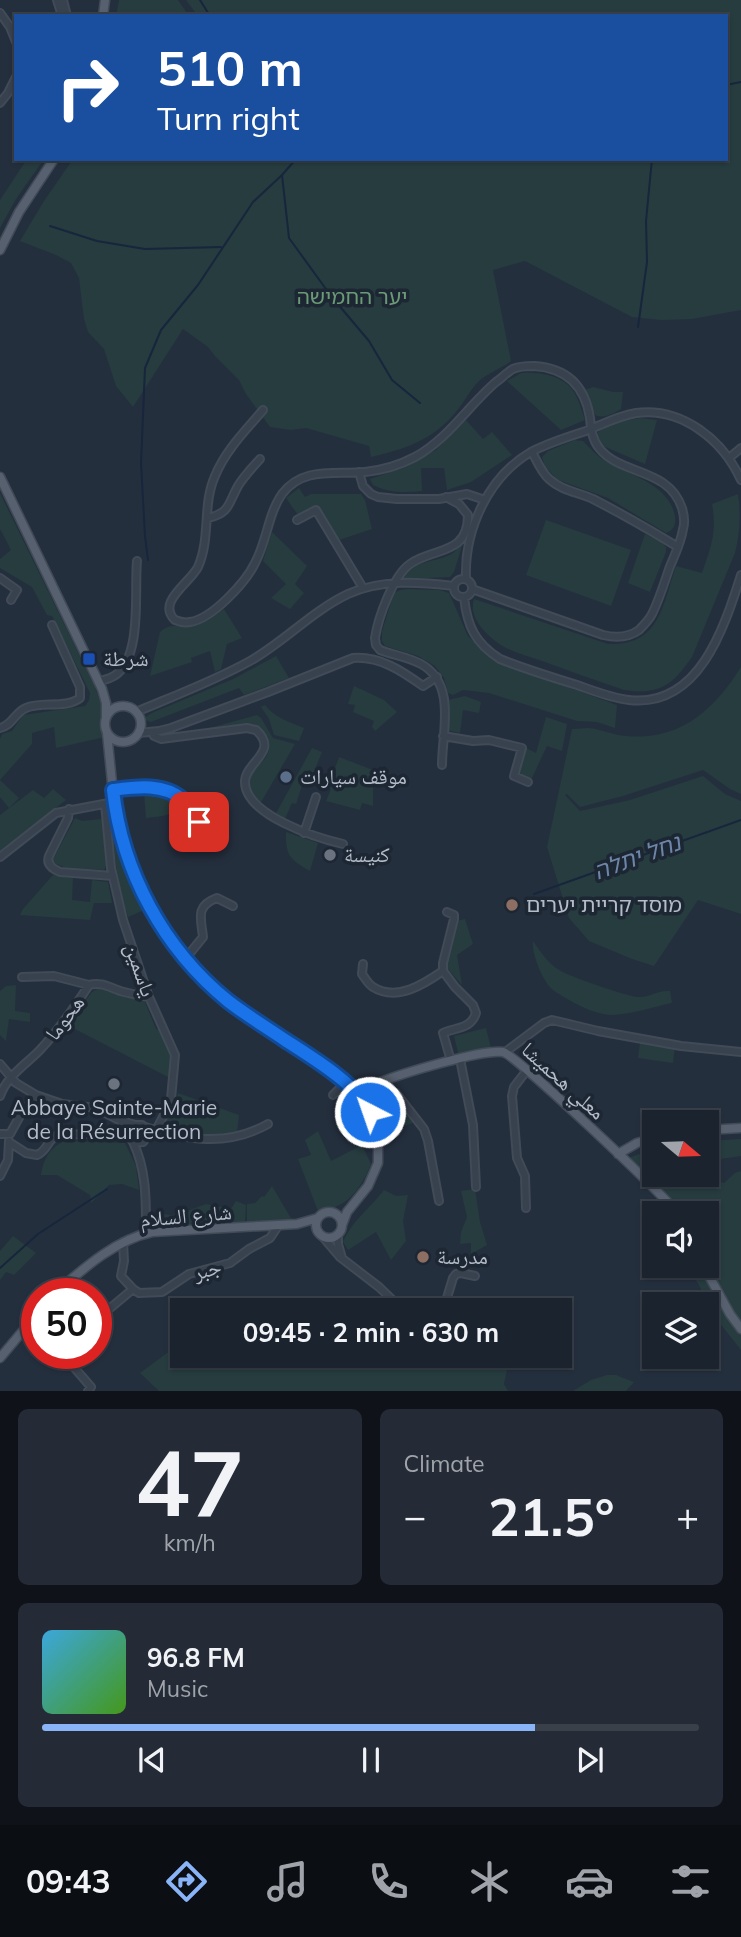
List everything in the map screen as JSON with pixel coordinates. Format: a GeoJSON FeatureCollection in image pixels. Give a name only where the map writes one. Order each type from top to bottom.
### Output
{"type":"FeatureCollection","features":[{"type":"Feature","properties":{"kind":"main road"},"geometry":{"type":"LineString","coordinates":[[0,250],[26,201],[53,161]]}},
{"type":"Feature","properties":{"kind":"main road"},"geometry":{"type":"LineString","coordinates":[[0,477],[100,685],[108,698],[132,708],[141,722],[138,733],[115,750],[111,769]]}},
{"type":"Feature","properties":{"kind":"main road"},"geometry":{"type":"LineString","coordinates":[[100,685],[106,703],[105,728],[110,746],[113,790],[110,803],[138,884],[158,921],[186,958],[228,1000],[302,1051],[359,1095],[370,1112],[378,1135],[377,1163],[372,1180],[356,1202],[348,1212],[338,1234],[332,1238],[321,1234],[316,1226],[318,1218],[356,1202]]}},
{"type":"Feature","properties":{"kind":"main road"},"geometry":{"type":"LineString","coordinates":[[106,718],[112,709],[122,706]]}},
{"type":"Feature","properties":{"kind":"main road"},"geometry":{"type":"LineString","coordinates":[[107,733],[114,740],[124,742]]}},
{"type":"Feature","properties":{"kind":"main road","name":"معلي هحميشا"},"geometry":{"type":"LineString","coordinates":[[359,1095],[381,1082],[451,1061],[493,1052],[504,1053],[527,1070],[666,1201]]}},
{"type":"Feature","properties":{"kind":"main road"},"geometry":{"type":"LineString","coordinates":[[370,1112],[372,1096],[381,1082]]}},
{"type":"Feature","properties":{"kind":"main road"},"geometry":{"type":"LineString","coordinates":[[719,1129],[741,1128]]}},
{"type":"Feature","properties":{"kind":"main road"},"geometry":{"type":"LineString","coordinates":[[618,1154],[642,1142]]}},
{"type":"Feature","properties":{"kind":"main road"},"geometry":{"type":"LineString","coordinates":[[332,1213],[339,1217],[342,1225]]}},
{"type":"Feature","properties":{"kind":"main road","name":"شارع السلام"},"geometry":{"type":"LineString","coordinates":[[75,1278],[123,1242],[146,1234],[278,1226],[318,1218]]}},
{"type":"Feature","properties":{"kind":"main road","name":"شارع السلام"},"geometry":{"type":"LineString","coordinates":[[297,1224],[321,1234]]}},
{"type":"Feature","properties":{"kind":"main road"},"geometry":{"type":"LineString","coordinates":[[709,1278],[741,1329]]}},
{"type":"Feature","properties":{"kind":"main road"},"geometry":{"type":"LineString","coordinates":[[0,1358],[21,1333]]}},
{"type":"Feature","properties":{"kind":"street"},"geometry":{"type":"LineString","coordinates":[[0,13],[14,37]]}},
{"type":"Feature","properties":{"kind":"street"},"geometry":{"type":"LineString","coordinates":[[0,103],[14,81]]}},
{"type":"Feature","properties":{"kind":"street"},"geometry":{"type":"LineString","coordinates":[[262,410],[236,442],[214,477],[204,545],[198,566],[192,577],[171,599],[169,606],[170,616],[180,622],[189,622],[206,615],[240,585],[255,564],[278,501],[291,484],[317,473],[359,472],[394,466],[418,456],[450,430],[482,394],[514,368],[545,368],[563,374],[575,382],[585,398],[597,444],[607,456],[654,477],[674,494],[681,507],[684,522],[678,547],[649,619],[635,632],[623,636],[603,635],[472,589]]}},
{"type":"Feature","properties":{"kind":"street"},"geometry":{"type":"LineString","coordinates":[[466,579],[472,535],[485,500],[503,475],[532,452],[620,416],[659,414],[698,428],[715,441],[729,458],[741,480]]}},
{"type":"Feature","properties":{"kind":"street"},"geometry":{"type":"LineString","coordinates":[[729,458],[741,448]]}},
{"type":"Feature","properties":{"kind":"street"},"geometry":{"type":"LineString","coordinates":[[532,452],[545,475],[556,485],[628,516],[678,547]]}},
{"type":"Feature","properties":{"kind":"street"},"geometry":{"type":"LineString","coordinates":[[208,517],[220,514],[228,508],[243,479],[260,459]]}},
{"type":"Feature","properties":{"kind":"street"},"geometry":{"type":"LineString","coordinates":[[359,472],[363,486],[378,497],[397,499],[467,494],[485,500]]}},
{"type":"Feature","properties":{"kind":"street"},"geometry":{"type":"LineString","coordinates":[[442,765],[445,698],[437,677],[423,665],[382,650],[376,645],[376,633],[393,583],[411,564],[431,554],[449,550],[465,532],[468,515],[459,504],[446,497]]}},
{"type":"Feature","properties":{"kind":"street"},"geometry":{"type":"LineString","coordinates":[[297,520],[316,510],[363,589]]}},
{"type":"Feature","properties":{"kind":"street"},"geometry":{"type":"LineString","coordinates":[[100,685],[117,674],[129,656],[134,633],[137,561]]}},
{"type":"Feature","properties":{"kind":"street"},"geometry":{"type":"LineString","coordinates":[[464,597],[466,615],[473,632],[484,647],[500,659],[616,698],[644,701],[676,691],[700,668],[720,630],[741,575]]}},
{"type":"Feature","properties":{"kind":"street"},"geometry":{"type":"LineString","coordinates":[[0,578],[16,590],[11,600]]}},
{"type":"Feature","properties":{"kind":"street"},"geometry":{"type":"LineString","coordinates":[[466,579],[472,589],[464,597],[456,594],[454,586],[458,580],[466,579]]}},
{"type":"Feature","properties":{"kind":"street"},"geometry":{"type":"LineString","coordinates":[[136,712],[252,660],[348,594],[393,583],[454,586]]}},
{"type":"Feature","properties":{"kind":"street"},"geometry":{"type":"LineString","coordinates":[[0,728],[5,727],[24,708],[72,703],[80,698],[80,687],[52,625]]}},
{"type":"Feature","properties":{"kind":"street"},"geometry":{"type":"LineString","coordinates":[[138,733],[171,727],[353,658],[366,657],[390,665],[423,686],[437,677]]}},
{"type":"Feature","properties":{"kind":"street"},"geometry":{"type":"LineString","coordinates":[[152,732],[161,739],[247,728],[256,730],[262,736],[264,751],[247,774],[245,787],[257,804],[267,813],[304,833],[342,844]]}},
{"type":"Feature","properties":{"kind":"street"},"geometry":{"type":"LineString","coordinates":[[443,736],[473,741],[489,740],[522,748],[514,776],[528,782]]}},
{"type":"Feature","properties":{"kind":"street"},"geometry":{"type":"LineString","coordinates":[[113,790],[148,787],[179,796],[199,822]]}},
{"type":"Feature","properties":{"kind":"street"},"geometry":{"type":"LineString","coordinates":[[304,833],[316,797]]}},
{"type":"Feature","properties":{"kind":"street"},"geometry":{"type":"LineString","coordinates":[[0,857],[52,815],[69,809],[110,803]]}},
{"type":"Feature","properties":{"kind":"street","name":"ياسمين"},"geometry":{"type":"LineString","coordinates":[[110,803],[113,876],[123,920],[149,997],[176,1055],[171,1099],[156,1130]]}},
{"type":"Feature","properties":{"kind":"street"},"geometry":{"type":"LineString","coordinates":[[69,809],[68,818],[48,856],[48,862],[60,872],[113,876]]}},
{"type":"Feature","properties":{"kind":"street"},"geometry":{"type":"LineString","coordinates":[[186,958],[203,937],[200,912],[206,904],[217,898],[233,906]]}},
{"type":"Feature","properties":{"kind":"street"},"geometry":{"type":"LineString","coordinates":[[447,912],[454,915],[454,919],[443,971],[473,1005],[476,1013],[468,1025],[443,1033],[451,1061]]}},
{"type":"Feature","properties":{"kind":"street"},"geometry":{"type":"LineString","coordinates":[[363,964],[362,974],[367,982],[372,987],[388,992],[411,990],[443,971]]}},
{"type":"Feature","properties":{"kind":"street"},"geometry":{"type":"LineString","coordinates":[[22,977],[54,976],[89,985]]}},
{"type":"Feature","properties":{"kind":"street","name":"هحوما"},"geometry":{"type":"LineString","coordinates":[[0,1096],[11,1077],[54,1034],[89,985],[103,984],[126,993],[149,997]]}},
{"type":"Feature","properties":{"kind":"street"},"geometry":{"type":"LineString","coordinates":[[504,1053],[552,1020],[681,1046],[741,1052]]}},
{"type":"Feature","properties":{"kind":"street"},"geometry":{"type":"LineString","coordinates":[[460,1059],[473,1125],[476,1187]]}},
{"type":"Feature","properties":{"kind":"street"},"geometry":{"type":"LineString","coordinates":[[0,1064],[20,1087],[36,1095],[62,1104],[96,1108],[135,1125],[190,1138],[246,1136],[268,1124]]}},
{"type":"Feature","properties":{"kind":"street"},"geometry":{"type":"LineString","coordinates":[[526,1208],[525,1176],[517,1158],[512,1096],[514,1087],[527,1070]]}},
{"type":"Feature","properties":{"kind":"street"},"geometry":{"type":"LineString","coordinates":[[381,1082],[396,1093],[424,1129],[439,1201]]}},
{"type":"Feature","properties":{"kind":"street"},"geometry":{"type":"LineString","coordinates":[[333,1095],[345,1083]]}},
{"type":"Feature","properties":{"kind":"street"},"geometry":{"type":"LineString","coordinates":[[0,1176],[8,1160],[9,1138],[21,1114],[36,1095]]}},
{"type":"Feature","properties":{"kind":"street"},"geometry":{"type":"LineString","coordinates":[[117,1119],[137,1143],[159,1134],[170,1133]]}},
{"type":"Feature","properties":{"kind":"street"},"geometry":{"type":"LineString","coordinates":[[135,1125],[131,1136],[141,1162],[145,1184],[146,1234]]}},
{"type":"Feature","properties":{"kind":"street"},"geometry":{"type":"LineString","coordinates":[[141,1162],[148,1131],[145,1127]]}},
{"type":"Feature","properties":{"kind":"street"},"geometry":{"type":"LineString","coordinates":[[0,1134],[26,1153],[37,1155],[59,1135],[118,1133],[131,1136]]}},
{"type":"Feature","properties":{"kind":"street","name":"جبر"},"geometry":{"type":"LineString","coordinates":[[133,1289],[139,1293],[162,1292],[189,1274],[230,1263],[270,1238],[278,1226]]}},
{"type":"Feature","properties":{"kind":"street"},"geometry":{"type":"LineString","coordinates":[[321,1234],[336,1254],[392,1298]]}},
{"type":"Feature","properties":{"kind":"street"},"geometry":{"type":"LineString","coordinates":[[338,1234],[340,1252],[346,1262]]}},
{"type":"Feature","properties":{"kind":"street"},"geometry":{"type":"LineString","coordinates":[[112,1307],[133,1289],[121,1276],[124,1261],[123,1242]]}},
{"type":"Feature","properties":{"kind":"street"},"geometry":{"type":"LineString","coordinates":[[447,1298],[456,1274],[475,1276]]}},
{"type":"Feature","properties":{"kind":"street"},"geometry":{"type":"LineString","coordinates":[[75,1369],[91,1387],[88,1391]]}},
{"type":"Feature","properties":{"kind":"green space"},"geometry":{"type":"Polygon","coordinates":[[[119,0],[178,0],[188,14],[116,14],[119,0]]]}},
{"type":"Feature","properties":{"kind":"green space","name":"יער החמישה"},"geometry":{"type":"Polygon","coordinates":[[[186,0],[741,0],[741,310],[692,319],[632,317],[525,261],[493,270],[511,361],[479,381],[456,412],[438,430],[407,447],[371,457],[369,446],[306,428],[291,430],[270,427],[239,380],[208,347],[183,329],[133,407],[116,386],[104,349],[88,332],[79,278],[71,263],[20,241],[72,161],[728,161],[728,14],[196,14],[186,0]]]}},
{"type":"Feature","properties":{"kind":"green space"},"geometry":{"type":"Polygon","coordinates":[[[26,161],[43,161],[0,228],[0,200],[26,161]]]}},
{"type":"Feature","properties":{"kind":"green space"},"geometry":{"type":"Polygon","coordinates":[[[521,373],[543,374],[564,382],[576,395],[585,420],[561,430],[507,381],[521,373]]]}},
{"type":"Feature","properties":{"kind":"green space"},"geometry":{"type":"Polygon","coordinates":[[[593,387],[623,392],[621,409],[605,416],[595,415],[585,390],[593,387]]]}},
{"type":"Feature","properties":{"kind":"green space"},"geometry":{"type":"Polygon","coordinates":[[[640,418],[657,420],[645,464],[603,446],[597,437],[598,432],[608,426],[640,418]]]}},
{"type":"Feature","properties":{"kind":"green space"},"geometry":{"type":"Polygon","coordinates":[[[466,420],[483,439],[492,432],[512,455],[471,482],[447,490],[444,468],[421,468],[422,491],[397,492],[373,485],[370,479],[406,467],[436,450],[466,420]]]}},
{"type":"Feature","properties":{"kind":"green space"},"geometry":{"type":"Polygon","coordinates":[[[575,440],[583,441],[604,460],[638,477],[665,496],[675,516],[673,529],[666,533],[608,498],[558,480],[545,467],[542,457],[548,451],[575,440]]]}},
{"type":"Feature","properties":{"kind":"green space"},"geometry":{"type":"Polygon","coordinates":[[[299,488],[305,497],[311,494],[361,494],[372,529],[339,540],[316,505],[298,515],[286,498],[299,488]]]}},
{"type":"Feature","properties":{"kind":"green space"},"geometry":{"type":"Polygon","coordinates":[[[0,493],[95,687],[101,704],[105,737],[56,748],[54,727],[32,733],[32,744],[0,780],[2,734],[12,731],[23,715],[85,706],[90,693],[52,616],[47,615],[32,587],[0,568],[0,559],[11,550],[0,529],[0,493]]]}},
{"type":"Feature","properties":{"kind":"green space"},"geometry":{"type":"Polygon","coordinates":[[[738,494],[740,524],[735,553],[692,657],[678,675],[664,686],[647,691],[624,690],[519,654],[493,639],[475,618],[474,599],[608,644],[625,643],[639,638],[649,631],[656,621],[676,566],[702,573],[713,531],[712,504],[738,494]]]}},
{"type":"Feature","properties":{"kind":"green space"},"geometry":{"type":"Polygon","coordinates":[[[546,520],[631,550],[611,606],[526,575],[546,520]]]}},
{"type":"Feature","properties":{"kind":"green space"},"geometry":{"type":"Polygon","coordinates":[[[272,532],[307,566],[295,584],[304,593],[290,609],[271,598],[286,584],[263,561],[272,532]]]}},
{"type":"Feature","properties":{"kind":"green space"},"geometry":{"type":"Polygon","coordinates":[[[645,534],[666,547],[650,592],[628,583],[645,534]]]}},
{"type":"Feature","properties":{"kind":"green space"},"geometry":{"type":"Polygon","coordinates":[[[464,540],[450,577],[403,579],[413,568],[453,553],[464,540]]]}},
{"type":"Feature","properties":{"kind":"green space"},"geometry":{"type":"Polygon","coordinates":[[[408,589],[440,590],[449,593],[468,636],[498,662],[617,705],[615,728],[597,722],[577,721],[489,693],[463,690],[453,695],[448,693],[444,678],[435,666],[418,656],[385,646],[382,641],[382,631],[394,593],[408,589]]]}},
{"type":"Feature","properties":{"kind":"green space"},"geometry":{"type":"Polygon","coordinates":[[[224,609],[242,638],[227,644],[221,669],[215,672],[210,651],[191,658],[192,662],[150,676],[160,632],[172,626],[197,625],[224,609]]]}},
{"type":"Feature","properties":{"kind":"green space"},"geometry":{"type":"Polygon","coordinates":[[[276,656],[289,678],[244,695],[239,688],[151,722],[144,720],[154,712],[233,679],[276,656]]]}},
{"type":"Feature","properties":{"kind":"green space"},"geometry":{"type":"Polygon","coordinates":[[[741,667],[741,794],[703,770],[580,807],[565,795],[580,811],[630,800],[703,776],[725,794],[741,801],[741,914],[698,900],[654,966],[589,941],[569,918],[547,847],[572,729],[588,728],[621,735],[645,736],[679,728],[707,709],[731,683],[741,667]]]}},
{"type":"Feature","properties":{"kind":"green space"},"geometry":{"type":"Polygon","coordinates":[[[354,686],[384,700],[397,712],[375,731],[372,727],[374,721],[353,712],[355,705],[348,704],[354,686]]]}},
{"type":"Feature","properties":{"kind":"green space"},"geometry":{"type":"Polygon","coordinates":[[[465,696],[481,702],[479,713],[463,710],[460,733],[446,730],[448,700],[465,696]]]}},
{"type":"Feature","properties":{"kind":"green space"},"geometry":{"type":"Polygon","coordinates":[[[265,705],[277,716],[304,728],[299,741],[274,735],[269,719],[261,707],[265,705]]]}},
{"type":"Feature","properties":{"kind":"green space"},"geometry":{"type":"Polygon","coordinates":[[[257,715],[273,738],[295,744],[260,804],[251,790],[249,780],[268,753],[266,737],[255,727],[247,725],[206,729],[257,715]]]}},
{"type":"Feature","properties":{"kind":"green space"},"geometry":{"type":"Polygon","coordinates":[[[546,717],[567,724],[562,751],[547,746],[532,778],[518,775],[526,748],[536,753],[546,717]]]}},
{"type":"Feature","properties":{"kind":"green space"},"geometry":{"type":"Polygon","coordinates":[[[312,748],[322,752],[312,777],[305,776],[296,804],[292,803],[285,819],[275,815],[312,748]]]}},
{"type":"Feature","properties":{"kind":"green space"},"geometry":{"type":"Polygon","coordinates":[[[339,757],[373,770],[373,806],[362,803],[360,810],[326,801],[339,757]]]}},
{"type":"Feature","properties":{"kind":"green space"},"geometry":{"type":"Polygon","coordinates":[[[0,780],[19,798],[9,808],[0,797],[0,780]]]}},
{"type":"Feature","properties":{"kind":"green space"},"geometry":{"type":"Polygon","coordinates":[[[53,789],[66,800],[0,851],[0,815],[33,790],[44,798],[53,789]]]}},
{"type":"Feature","properties":{"kind":"green space"},"geometry":{"type":"Polygon","coordinates":[[[144,793],[165,795],[183,804],[170,814],[146,818],[144,793]]]}},
{"type":"Feature","properties":{"kind":"green space"},"geometry":{"type":"Polygon","coordinates":[[[110,812],[126,866],[144,910],[128,917],[118,879],[110,812]]]}},
{"type":"Feature","properties":{"kind":"green space"},"geometry":{"type":"Polygon","coordinates":[[[75,818],[82,821],[102,819],[107,864],[104,870],[70,868],[52,861],[75,818]]]}},
{"type":"Feature","properties":{"kind":"green space"},"geometry":{"type":"Polygon","coordinates":[[[286,832],[318,843],[310,871],[290,856],[286,832]]]}},
{"type":"Feature","properties":{"kind":"green space"},"geometry":{"type":"Polygon","coordinates":[[[53,875],[73,878],[72,900],[90,902],[92,880],[108,882],[112,903],[94,903],[90,920],[20,915],[53,875]]]}},
{"type":"Feature","properties":{"kind":"green space"},"geometry":{"type":"Polygon","coordinates":[[[465,919],[473,944],[457,955],[462,985],[445,966],[457,921],[465,919]]]}},
{"type":"Feature","properties":{"kind":"green space"},"geometry":{"type":"Polygon","coordinates":[[[533,941],[551,964],[565,973],[632,996],[643,997],[670,991],[672,1003],[613,1015],[582,1007],[549,986],[536,960],[533,941]]]}},
{"type":"Feature","properties":{"kind":"green space"},"geometry":{"type":"Polygon","coordinates":[[[16,985],[15,1011],[30,1013],[30,1022],[9,1019],[6,1041],[0,1035],[0,991],[6,986],[16,985]]]}},
{"type":"Feature","properties":{"kind":"green space"},"geometry":{"type":"Polygon","coordinates":[[[103,988],[145,1002],[156,1029],[161,1030],[171,1054],[172,1065],[168,1077],[67,1025],[92,992],[103,988]]]}},
{"type":"Feature","properties":{"kind":"green space"},"geometry":{"type":"Polygon","coordinates":[[[486,1028],[491,1048],[459,1056],[454,1036],[486,1028]]]}},
{"type":"Feature","properties":{"kind":"green space"},"geometry":{"type":"Polygon","coordinates":[[[640,1042],[675,1047],[673,1063],[638,1058],[640,1042]]]}},
{"type":"Feature","properties":{"kind":"green space"},"geometry":{"type":"Polygon","coordinates":[[[178,1093],[239,1115],[237,1133],[199,1134],[162,1127],[171,1113],[178,1093]]]}},
{"type":"Feature","properties":{"kind":"green space"},"geometry":{"type":"Polygon","coordinates":[[[397,1100],[415,1122],[393,1131],[381,1111],[397,1100]]]}},
{"type":"Feature","properties":{"kind":"green space"},"geometry":{"type":"Polygon","coordinates":[[[318,1131],[331,1161],[362,1145],[371,1164],[362,1183],[348,1200],[318,1211],[298,1159],[311,1155],[305,1140],[318,1131]]]}},
{"type":"Feature","properties":{"kind":"green space"},"geometry":{"type":"Polygon","coordinates":[[[741,1139],[741,1156],[719,1159],[719,1140],[741,1139]]]}},
{"type":"Feature","properties":{"kind":"green space"},"geometry":{"type":"Polygon","coordinates":[[[64,1141],[125,1143],[136,1166],[139,1190],[122,1184],[109,1185],[91,1203],[90,1195],[57,1175],[41,1175],[48,1155],[64,1141]]]}},
{"type":"Feature","properties":{"kind":"green space"},"geometry":{"type":"Polygon","coordinates":[[[642,1153],[642,1173],[628,1158],[642,1153]]]}},
{"type":"Feature","properties":{"kind":"green space"},"geometry":{"type":"Polygon","coordinates":[[[741,1171],[741,1350],[719,1322],[719,1292],[702,1292],[695,1278],[719,1278],[719,1201],[667,1201],[654,1187],[719,1187],[719,1181],[724,1183],[741,1171]]]}},
{"type":"Feature","properties":{"kind":"green space"},"geometry":{"type":"Polygon","coordinates":[[[272,1186],[292,1220],[247,1222],[247,1204],[255,1203],[264,1197],[272,1186]]]}},
{"type":"Feature","properties":{"kind":"green space"},"geometry":{"type":"Polygon","coordinates":[[[475,1189],[487,1245],[471,1254],[471,1243],[460,1244],[467,1217],[461,1191],[475,1189]]]}},
{"type":"Feature","properties":{"kind":"green space"},"geometry":{"type":"Polygon","coordinates":[[[384,1190],[396,1196],[408,1195],[403,1221],[406,1241],[391,1260],[376,1232],[348,1250],[343,1242],[356,1221],[384,1190]]]}},
{"type":"Feature","properties":{"kind":"green space"},"geometry":{"type":"Polygon","coordinates":[[[236,1201],[246,1205],[245,1222],[160,1226],[152,1222],[152,1212],[179,1214],[206,1204],[231,1209],[236,1201]]]}},
{"type":"Feature","properties":{"kind":"green space"},"geometry":{"type":"Polygon","coordinates":[[[13,1236],[36,1253],[14,1275],[6,1272],[0,1280],[0,1251],[13,1236]]]}},
{"type":"Feature","properties":{"kind":"green space"},"geometry":{"type":"Polygon","coordinates":[[[170,1351],[170,1368],[507,1368],[504,1384],[508,1391],[159,1391],[140,1373],[170,1351]]]}},
{"type":"Feature","properties":{"kind":"green space"},"geometry":{"type":"Polygon","coordinates":[[[616,1375],[634,1382],[626,1391],[573,1391],[591,1380],[616,1375]]]}},
{"type":"Feature","properties":{"kind":"waterway"},"geometry":{"type":"LineString","coordinates":[[200,0],[209,14]]}},
{"type":"Feature","properties":{"kind":"waterway"},"geometry":{"type":"LineString","coordinates":[[728,85],[741,82]]}},
{"type":"Feature","properties":{"kind":"waterway"},"geometry":{"type":"LineString","coordinates":[[148,560],[141,463],[145,368],[161,330],[198,285],[253,202],[294,161]]}},
{"type":"Feature","properties":{"kind":"waterway"},"geometry":{"type":"LineString","coordinates":[[638,327],[647,262],[646,221],[652,161]]}},
{"type":"Feature","properties":{"kind":"waterway"},"geometry":{"type":"LineString","coordinates":[[282,175],[289,238],[331,296],[369,341],[392,380],[420,403]]}},
{"type":"Feature","properties":{"kind":"waterway"},"geometry":{"type":"LineString","coordinates":[[50,226],[97,241],[145,249],[221,247]]}},
{"type":"Feature","properties":{"kind":"waterway","name":"נחל יתלה"},"geometry":{"type":"LineString","coordinates":[[534,894],[741,820]]}},
{"type":"Feature","properties":{"kind":"waterway"},"geometry":{"type":"LineString","coordinates":[[0,1268],[38,1234],[107,1189]]}},
{"type":"Feature","properties":{"kind":"place","name":"شرطة"},"geometry":{"type":"Point","coordinates":[89,659]}},
{"type":"Feature","properties":{"kind":"place","name":"موقف سيارات"},"geometry":{"type":"Point","coordinates":[286,777]}},
{"type":"Feature","properties":{"kind":"place","name":"كنيسة"},"geometry":{"type":"Point","coordinates":[330,855]}},
{"type":"Feature","properties":{"kind":"place","name":"מוסד קריית יערים"},"geometry":{"type":"Point","coordinates":[512,905]}},
{"type":"Feature","properties":{"kind":"place","name":"Abbaye Sainte-Marie de la Résurrection"},"geometry":{"type":"Point","coordinates":[114,1084]}},
{"type":"Feature","properties":{"kind":"place","name":"مدرسة"},"geometry":{"type":"Point","coordinates":[423,1257]}},
{"type":"Feature","properties":{"kind":"route"},"geometry":{"type":"LineString","coordinates":[[199,822],[179,796],[148,787],[113,790],[126,854],[135,877],[151,911],[175,945],[228,1000],[332,1073],[364,1100],[370,1112]]}}]}
